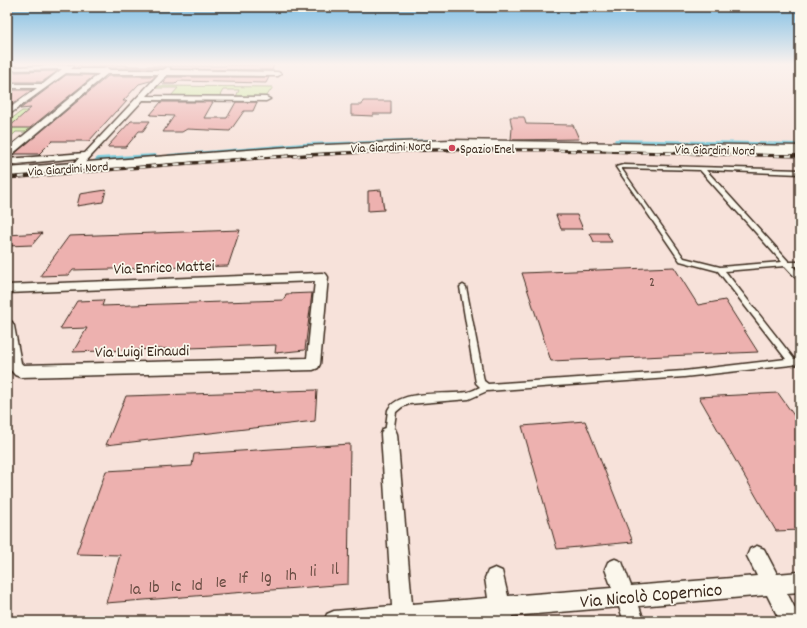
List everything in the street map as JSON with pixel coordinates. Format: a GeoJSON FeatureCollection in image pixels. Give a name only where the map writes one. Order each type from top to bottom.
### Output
{"type":"FeatureCollection","features":[{"type":"Feature","properties":{"kind":"main road","name":"Via Giardini Nord"},"geometry":{"type":"LineString","coordinates":[[7,172],[296,150],[401,145],[475,144],[800,150]]}},
{"type":"Feature","properties":{"kind":"street"},"geometry":{"type":"LineString","coordinates":[[7,114],[34,94]]}},
{"type":"Feature","properties":{"kind":"street"},"geometry":{"type":"LineString","coordinates":[[7,154],[78,94]]}},
{"type":"Feature","properties":{"kind":"street"},"geometry":{"type":"LineString","coordinates":[[76,167],[145,94]]}},
{"type":"Feature","properties":{"kind":"street"},"geometry":{"type":"LineString","coordinates":[[142,98],[266,99]]}},
{"type":"Feature","properties":{"kind":"street"},"geometry":{"type":"LineString","coordinates":[[7,162],[88,155]]}},
{"type":"Feature","properties":{"kind":"street","name":"Via Enrico Mattei"},"geometry":{"type":"LineString","coordinates":[[7,289],[322,277],[312,364]]}},
{"type":"Feature","properties":{"kind":"street","name":"Via Luigi Einaudi"},"geometry":{"type":"LineString","coordinates":[[7,326],[14,366],[20,371],[312,364]]}},
{"type":"Feature","properties":{"kind":"street"},"geometry":{"type":"LineString","coordinates":[[389,434],[403,618]]}},
{"type":"Feature","properties":{"kind":"street"},"geometry":{"type":"LineString","coordinates":[[757,556],[791,621]]}},
{"type":"Feature","properties":{"kind":"street"},"geometry":{"type":"LineString","coordinates":[[615,569],[634,621]]}},
{"type":"Feature","properties":{"kind":"street"},"geometry":{"type":"LineString","coordinates":[[495,578],[501,614]]}},
{"type":"Feature","properties":{"kind":"street","name":"Via Nicolò Copernico"},"geometry":{"type":"LineString","coordinates":[[341,621],[501,614],[625,597],[800,582]]}},
{"type":"Feature","properties":{"kind":"lane"},"geometry":{"type":"LineString","coordinates":[[800,172],[700,168],[618,167],[682,260],[720,269],[800,264]]}},
{"type":"Feature","properties":{"kind":"lane"},"geometry":{"type":"LineString","coordinates":[[700,168],[800,278]]}},
{"type":"Feature","properties":{"kind":"lane"},"geometry":{"type":"LineString","coordinates":[[720,269],[796,361]]}},
{"type":"Feature","properties":{"kind":"lane"},"geometry":{"type":"LineString","coordinates":[[463,287],[480,383],[487,388]]}},
{"type":"Feature","properties":{"kind":"lane"},"geometry":{"type":"LineString","coordinates":[[389,434],[392,410],[399,404],[408,400],[469,395],[487,388],[684,374],[796,361]]}},
{"type":"Feature","properties":{"kind":"green space"},"geometry":{"type":"Polygon","coordinates":[[[172,94],[221,94],[219,97],[171,96],[172,94]]]}},
{"type":"Feature","properties":{"kind":"green space"},"geometry":{"type":"Polygon","coordinates":[[[237,94],[268,94],[266,97],[236,97],[237,94]]]}},
{"type":"Feature","properties":{"kind":"green space"},"geometry":{"type":"Polygon","coordinates":[[[22,111],[55,111],[30,132],[16,132],[7,140],[7,122],[22,111]]]}},
{"type":"Feature","properties":{"kind":"building"},"geometry":{"type":"Polygon","coordinates":[[[7,94],[26,94],[7,108],[7,94]]]}},
{"type":"Feature","properties":{"kind":"building"},"geometry":{"type":"Polygon","coordinates":[[[40,94],[71,94],[30,128],[8,128],[31,108],[20,109],[40,94]]]}},
{"type":"Feature","properties":{"kind":"building"},"geometry":{"type":"Polygon","coordinates":[[[86,94],[129,94],[123,101],[127,101],[89,141],[52,141],[39,154],[14,154],[86,94]]]}},
{"type":"Feature","properties":{"kind":"building"},"geometry":{"type":"Polygon","coordinates":[[[363,101],[391,101],[391,114],[373,114],[373,116],[351,115],[351,105],[362,105],[363,101]]]}},
{"type":"Feature","properties":{"kind":"building"},"geometry":{"type":"Polygon","coordinates":[[[161,102],[213,102],[204,118],[227,118],[236,102],[257,102],[253,111],[244,111],[230,131],[187,129],[182,132],[163,132],[174,116],[150,115],[161,102]]]}},
{"type":"Feature","properties":{"kind":"building"},"geometry":{"type":"Polygon","coordinates":[[[510,117],[524,117],[526,124],[573,125],[579,139],[511,140],[512,128],[510,117]]]}},
{"type":"Feature","properties":{"kind":"building"},"geometry":{"type":"Polygon","coordinates":[[[131,121],[150,121],[143,131],[139,131],[126,147],[107,147],[131,121]]]}},
{"type":"Feature","properties":{"kind":"building"},"geometry":{"type":"Polygon","coordinates":[[[106,190],[103,202],[77,206],[80,194],[106,190]]]}},
{"type":"Feature","properties":{"kind":"building"},"geometry":{"type":"Polygon","coordinates":[[[381,190],[384,210],[368,211],[368,191],[381,190]]]}},
{"type":"Feature","properties":{"kind":"building"},"geometry":{"type":"Polygon","coordinates":[[[556,215],[577,215],[583,229],[561,229],[556,215]]]}},
{"type":"Feature","properties":{"kind":"building"},"geometry":{"type":"Polygon","coordinates":[[[240,230],[228,266],[73,270],[69,275],[40,276],[69,236],[240,230]]]}},
{"type":"Feature","properties":{"kind":"building"},"geometry":{"type":"Polygon","coordinates":[[[42,233],[32,245],[7,246],[7,235],[42,233]]]}},
{"type":"Feature","properties":{"kind":"building"},"geometry":{"type":"Polygon","coordinates":[[[590,233],[607,233],[612,242],[594,242],[590,233]]]}},
{"type":"Feature","properties":{"kind":"building"},"geometry":{"type":"Polygon","coordinates":[[[674,267],[698,305],[725,300],[758,352],[551,361],[522,273],[674,267]]]}},
{"type":"Feature","properties":{"kind":"building"},"geometry":{"type":"Polygon","coordinates":[[[312,293],[305,350],[275,353],[276,345],[73,352],[87,328],[60,329],[77,301],[104,300],[102,306],[284,300],[286,294],[312,293]]]}},
{"type":"Feature","properties":{"kind":"building"},"geometry":{"type":"Polygon","coordinates":[[[317,390],[315,421],[106,445],[126,396],[317,390]]]}},
{"type":"Feature","properties":{"kind":"building"},"geometry":{"type":"Polygon","coordinates":[[[778,393],[800,424],[800,530],[776,531],[699,397],[778,393]]]}},
{"type":"Feature","properties":{"kind":"building"},"geometry":{"type":"Polygon","coordinates":[[[585,421],[633,542],[557,549],[522,426],[585,421]]]}},
{"type":"Feature","properties":{"kind":"building"},"geometry":{"type":"Polygon","coordinates":[[[350,444],[348,584],[106,603],[120,555],[76,554],[106,471],[192,466],[194,454],[350,444]]]}},
{"type":"Feature","properties":{"kind":"waterway"},"geometry":{"type":"LineString","coordinates":[[169,156],[302,146],[436,141]]}},
{"type":"Feature","properties":{"kind":"waterway"},"geometry":{"type":"LineString","coordinates":[[618,141],[800,145]]}},
{"type":"Feature","properties":{"kind":"waterway"},"geometry":{"type":"LineString","coordinates":[[98,160],[155,156]]}},
{"type":"Feature","properties":{"kind":"railway"},"geometry":{"type":"LineString","coordinates":[[7,178],[253,159],[401,151],[551,150],[800,156]]}},
{"type":"Feature","properties":{"kind":"place","name":"Spazio Enel"},"geometry":{"type":"Point","coordinates":[452,148]}}]}
